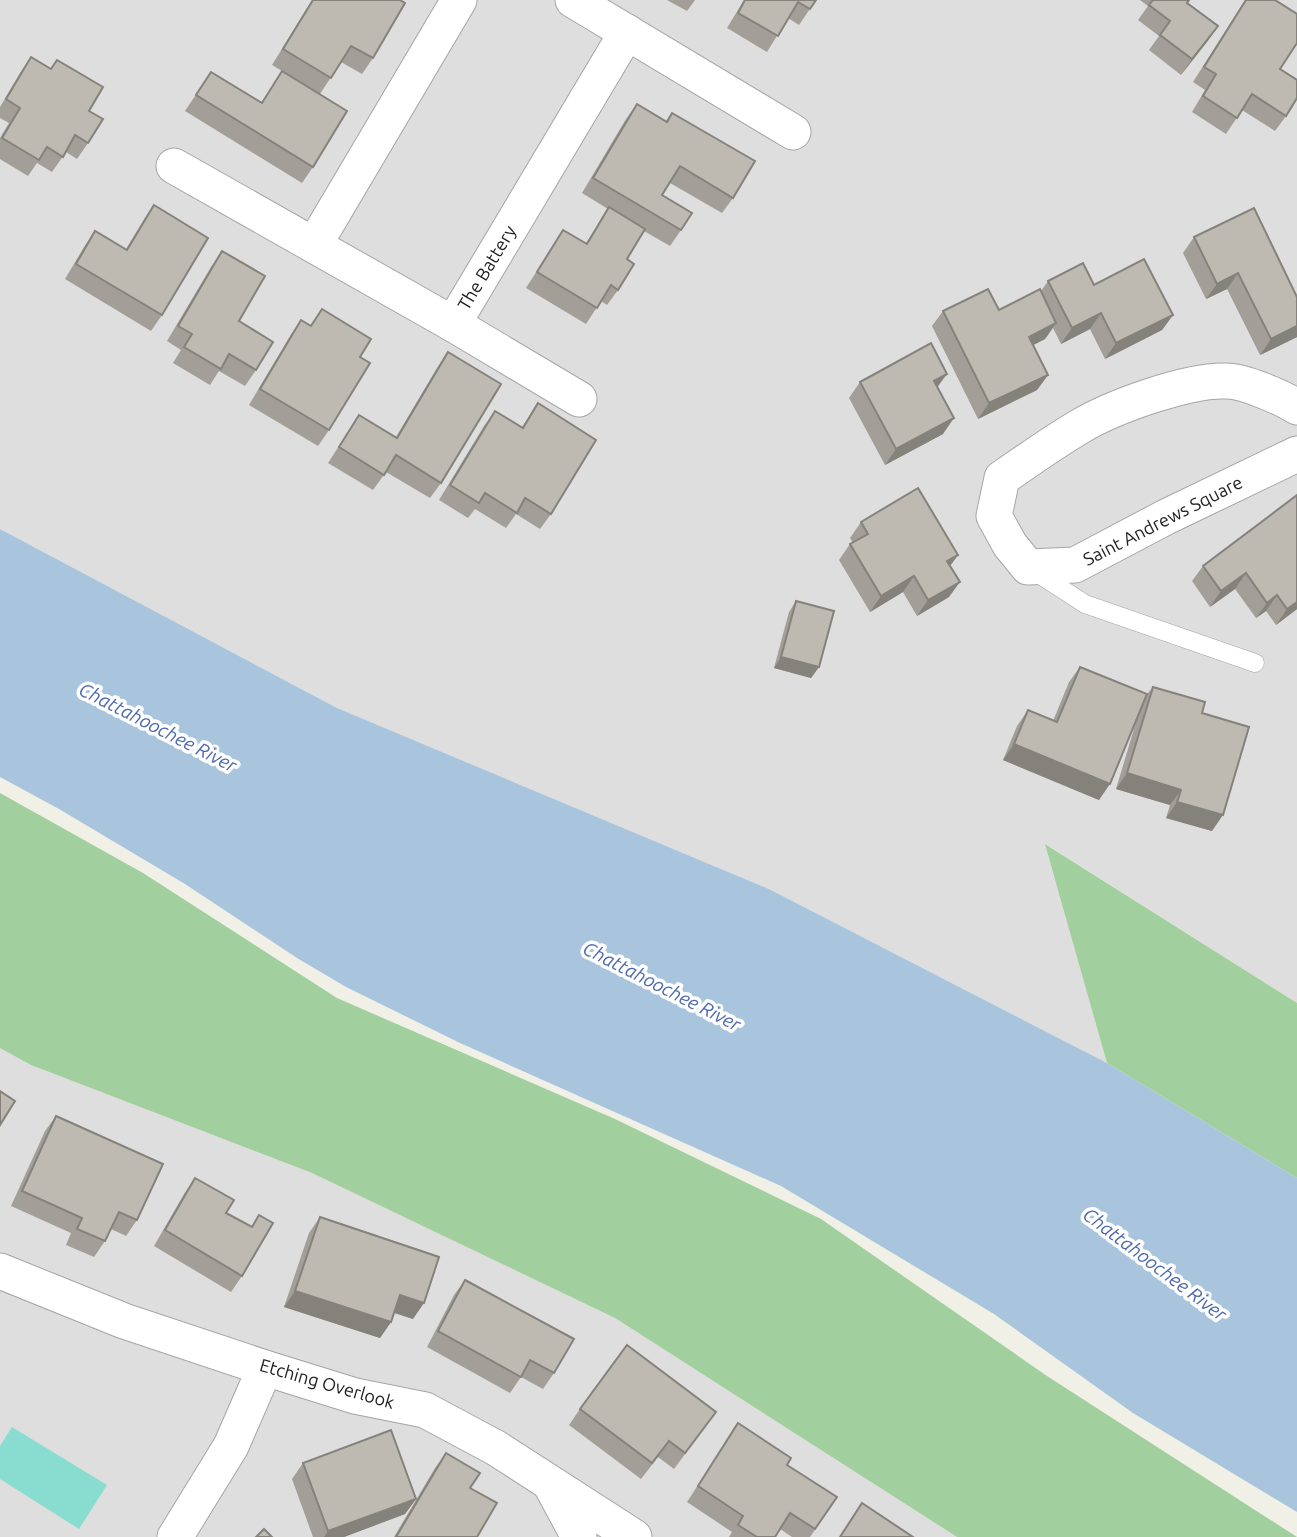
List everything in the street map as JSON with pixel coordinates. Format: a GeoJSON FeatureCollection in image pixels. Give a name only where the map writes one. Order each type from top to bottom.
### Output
{"type":"FeatureCollection","features":[{"type":"Feature","properties":{"kind":"street"},"geometry":{"type":"LineString","coordinates":[[314,245],[459,0]]}},
{"type":"Feature","properties":{"kind":"street"},"geometry":{"type":"LineString","coordinates":[[573,0],[793,132]]}},
{"type":"Feature","properties":{"kind":"street","name":"The Battery"},"geometry":{"type":"LineString","coordinates":[[174,166],[453,324],[627,32]]}},
{"type":"Feature","properties":{"kind":"street"},"geometry":{"type":"LineString","coordinates":[[453,324],[579,399]]}},
{"type":"Feature","properties":{"kind":"street"},"geometry":{"type":"LineString","coordinates":[[1028,567],[1010,545],[994,516],[1002,478],[1081,425],[1144,398],[1191,384],[1229,380],[1284,399],[1297,407]]}},
{"type":"Feature","properties":{"kind":"street","name":"Saint Andrews Square"},"geometry":{"type":"LineString","coordinates":[[1028,567],[1075,565],[1166,517],[1297,454]]}},
{"type":"Feature","properties":{"kind":"street","name":"Etching Overlook"},"geometry":{"type":"LineString","coordinates":[[0,1272],[124,1321],[265,1368],[355,1396],[425,1410],[496,1448],[634,1537]]}},
{"type":"Feature","properties":{"kind":"street"},"geometry":{"type":"LineString","coordinates":[[175,1537],[231,1446],[265,1368]]}},
{"type":"Feature","properties":{"kind":"street"},"geometry":{"type":"LineString","coordinates":[[551,1484],[579,1537]]}},
{"type":"Feature","properties":{"kind":"lane"},"geometry":{"type":"LineString","coordinates":[[1028,567],[1085,604],[1255,663]]}},
{"type":"Feature","properties":{"kind":"shaded area"},"geometry":{"type":"Polygon","coordinates":[[[0,0],[1297,0],[1297,1003],[1046,844],[1107,1063],[769,889],[337,708],[0,529],[0,0]]]}},
{"type":"Feature","properties":{"kind":"shaded area"},"geometry":{"type":"Polygon","coordinates":[[[0,1048],[31,1065],[312,1173],[615,1318],[957,1537],[0,1537],[0,1048]]]}},
{"type":"Feature","properties":{"kind":"shaded area"},"geometry":{"type":"Polygon","coordinates":[[[12,1427],[107,1485],[79,1529],[0,1479],[0,1446],[12,1427]]]}},
{"type":"Feature","properties":{"kind":"green space"},"geometry":{"type":"Polygon","coordinates":[[[0,793],[143,873],[337,998],[615,1119],[821,1219],[1047,1376],[1297,1537],[957,1537],[615,1318],[312,1173],[31,1065],[0,1048],[0,793]]]}},
{"type":"Feature","properties":{"kind":"green space"},"geometry":{"type":"Polygon","coordinates":[[[1045,844],[1297,1003],[1297,1178],[1107,1063],[1045,844]]]}},
{"type":"Feature","properties":{"kind":"water","name":"Chattahoochee River"},"geometry":{"type":"Polygon","coordinates":[[[0,529],[337,708],[769,889],[1107,1063],[1297,1178],[1297,1512],[1133,1413],[994,1314],[781,1186],[460,1043],[346,987],[185,884],[0,777],[0,529]]]}},
{"type":"Feature","properties":{"kind":"building"},"geometry":{"type":"Polygon","coordinates":[[[313,0],[400,0],[405,3],[373,58],[351,46],[331,78],[283,49],[313,0]]]}},
{"type":"Feature","properties":{"kind":"building"},"geometry":{"type":"Polygon","coordinates":[[[745,0],[816,0],[810,9],[798,2],[778,36],[738,13],[745,0]]]}},
{"type":"Feature","properties":{"kind":"building"},"geometry":{"type":"Polygon","coordinates":[[[1153,0],[1189,0],[1187,3],[1218,26],[1192,59],[1160,35],[1170,21],[1149,5],[1153,0]]]}},
{"type":"Feature","properties":{"kind":"building"},"geometry":{"type":"Polygon","coordinates":[[[1246,0],[1275,0],[1297,14],[1297,43],[1280,69],[1297,80],[1297,98],[1286,116],[1252,94],[1237,118],[1203,96],[1216,74],[1204,67],[1246,0]]]}},
{"type":"Feature","properties":{"kind":"building"},"geometry":{"type":"Polygon","coordinates":[[[31,57],[51,69],[57,60],[103,87],[89,111],[103,119],[88,143],[75,135],[63,157],[47,147],[39,160],[2,138],[20,108],[6,99],[31,57]]]}},
{"type":"Feature","properties":{"kind":"building"},"geometry":{"type":"Polygon","coordinates":[[[282,71],[347,111],[313,167],[196,95],[211,72],[262,103],[282,71]]]}},
{"type":"Feature","properties":{"kind":"building"},"geometry":{"type":"Polygon","coordinates":[[[637,104],[667,122],[672,113],[755,161],[733,198],[680,166],[662,195],[692,213],[681,230],[593,178],[637,104]]]}},
{"type":"Feature","properties":{"kind":"building"},"geometry":{"type":"Polygon","coordinates":[[[154,205],[208,238],[162,315],[76,264],[95,231],[127,250],[154,205]]]}},
{"type":"Feature","properties":{"kind":"building"},"geometry":{"type":"Polygon","coordinates":[[[609,207],[645,229],[627,259],[634,264],[618,290],[611,285],[597,308],[537,272],[563,230],[587,244],[609,207]]]}},
{"type":"Feature","properties":{"kind":"building"},"geometry":{"type":"Polygon","coordinates":[[[1254,208],[1297,297],[1297,326],[1271,339],[1238,273],[1217,284],[1194,237],[1254,208]]]}},
{"type":"Feature","properties":{"kind":"building"},"geometry":{"type":"Polygon","coordinates":[[[222,251],[265,276],[239,321],[273,342],[256,370],[229,354],[221,369],[184,347],[192,334],[178,326],[222,251]]]}},
{"type":"Feature","properties":{"kind":"building"},"geometry":{"type":"Polygon","coordinates":[[[1144,259],[1173,315],[1116,343],[1101,313],[1072,328],[1048,281],[1083,263],[1094,285],[1144,259]]]}},
{"type":"Feature","properties":{"kind":"building"},"geometry":{"type":"Polygon","coordinates":[[[988,289],[999,310],[1040,289],[1056,323],[1029,337],[1048,375],[989,403],[943,311],[988,289]]]}},
{"type":"Feature","properties":{"kind":"building"},"geometry":{"type":"Polygon","coordinates":[[[322,309],[371,339],[360,357],[370,363],[329,430],[260,389],[301,320],[311,326],[322,309]]]}},
{"type":"Feature","properties":{"kind":"building"},"geometry":{"type":"Polygon","coordinates":[[[931,343],[947,374],[934,381],[954,418],[896,449],[860,382],[931,343]]]}},
{"type":"Feature","properties":{"kind":"building"},"geometry":{"type":"Polygon","coordinates":[[[448,352],[501,384],[441,483],[396,455],[384,475],[339,447],[359,415],[397,438],[448,352]]]}},
{"type":"Feature","properties":{"kind":"building"},"geometry":{"type":"Polygon","coordinates":[[[538,403],[596,440],[551,514],[525,498],[517,513],[485,493],[479,503],[450,485],[495,411],[523,428],[538,403]]]}},
{"type":"Feature","properties":{"kind":"building"},"geometry":{"type":"Polygon","coordinates":[[[918,488],[958,555],[947,561],[960,582],[928,600],[914,576],[881,596],[850,544],[868,534],[861,522],[918,488]]]}},
{"type":"Feature","properties":{"kind":"building"},"geometry":{"type":"Polygon","coordinates":[[[1297,495],[1297,602],[1287,609],[1277,595],[1267,603],[1246,573],[1221,591],[1203,566],[1297,495]]]}},
{"type":"Feature","properties":{"kind":"building"},"geometry":{"type":"Polygon","coordinates":[[[796,601],[834,611],[819,667],[781,657],[796,601]]]}},
{"type":"Feature","properties":{"kind":"building"},"geometry":{"type":"Polygon","coordinates":[[[1080,667],[1147,694],[1110,784],[1014,744],[1028,710],[1057,722],[1080,667]]]}},
{"type":"Feature","properties":{"kind":"building"},"geometry":{"type":"Polygon","coordinates":[[[1153,687],[1205,702],[1202,713],[1249,727],[1223,815],[1177,802],[1181,790],[1127,773],[1153,687]]]}},
{"type":"Feature","properties":{"kind":"building"},"geometry":{"type":"Polygon","coordinates":[[[0,1091],[15,1101],[0,1125],[0,1091]]]}},
{"type":"Feature","properties":{"kind":"building"},"geometry":{"type":"Polygon","coordinates":[[[56,1116],[163,1164],[137,1220],[119,1212],[105,1241],[77,1229],[82,1218],[22,1191],[56,1116]]]}},
{"type":"Feature","properties":{"kind":"building"},"geometry":{"type":"Polygon","coordinates":[[[195,1178],[234,1200],[226,1213],[252,1227],[259,1215],[273,1223],[242,1276],[165,1230],[195,1178]]]}},
{"type":"Feature","properties":{"kind":"building"},"geometry":{"type":"Polygon","coordinates":[[[320,1217],[439,1257],[424,1303],[400,1295],[391,1322],[295,1291],[320,1217]]]}},
{"type":"Feature","properties":{"kind":"building"},"geometry":{"type":"Polygon","coordinates":[[[465,1280],[574,1339],[554,1373],[530,1360],[521,1377],[438,1331],[465,1280]]]}},
{"type":"Feature","properties":{"kind":"building"},"geometry":{"type":"Polygon","coordinates":[[[627,1345],[716,1412],[685,1453],[669,1441],[652,1463],[580,1409],[627,1345]]]}},
{"type":"Feature","properties":{"kind":"building"},"geometry":{"type":"Polygon","coordinates":[[[738,1423],[791,1458],[787,1465],[837,1497],[815,1529],[790,1513],[775,1537],[757,1537],[738,1525],[743,1516],[698,1486],[738,1423]]]}},
{"type":"Feature","properties":{"kind":"building"},"geometry":{"type":"Polygon","coordinates":[[[391,1430],[416,1499],[328,1531],[303,1463],[391,1430]]]}},
{"type":"Feature","properties":{"kind":"building"},"geometry":{"type":"Polygon","coordinates":[[[446,1453],[480,1473],[470,1488],[497,1503],[477,1537],[396,1537],[446,1453]]]}},
{"type":"Feature","properties":{"kind":"building"},"geometry":{"type":"Polygon","coordinates":[[[862,1503],[913,1537],[840,1537],[862,1503]]]}},
{"type":"Feature","properties":{"kind":"building"},"geometry":{"type":"Polygon","coordinates":[[[264,1529],[272,1537],[256,1537],[264,1529]]]}}]}
